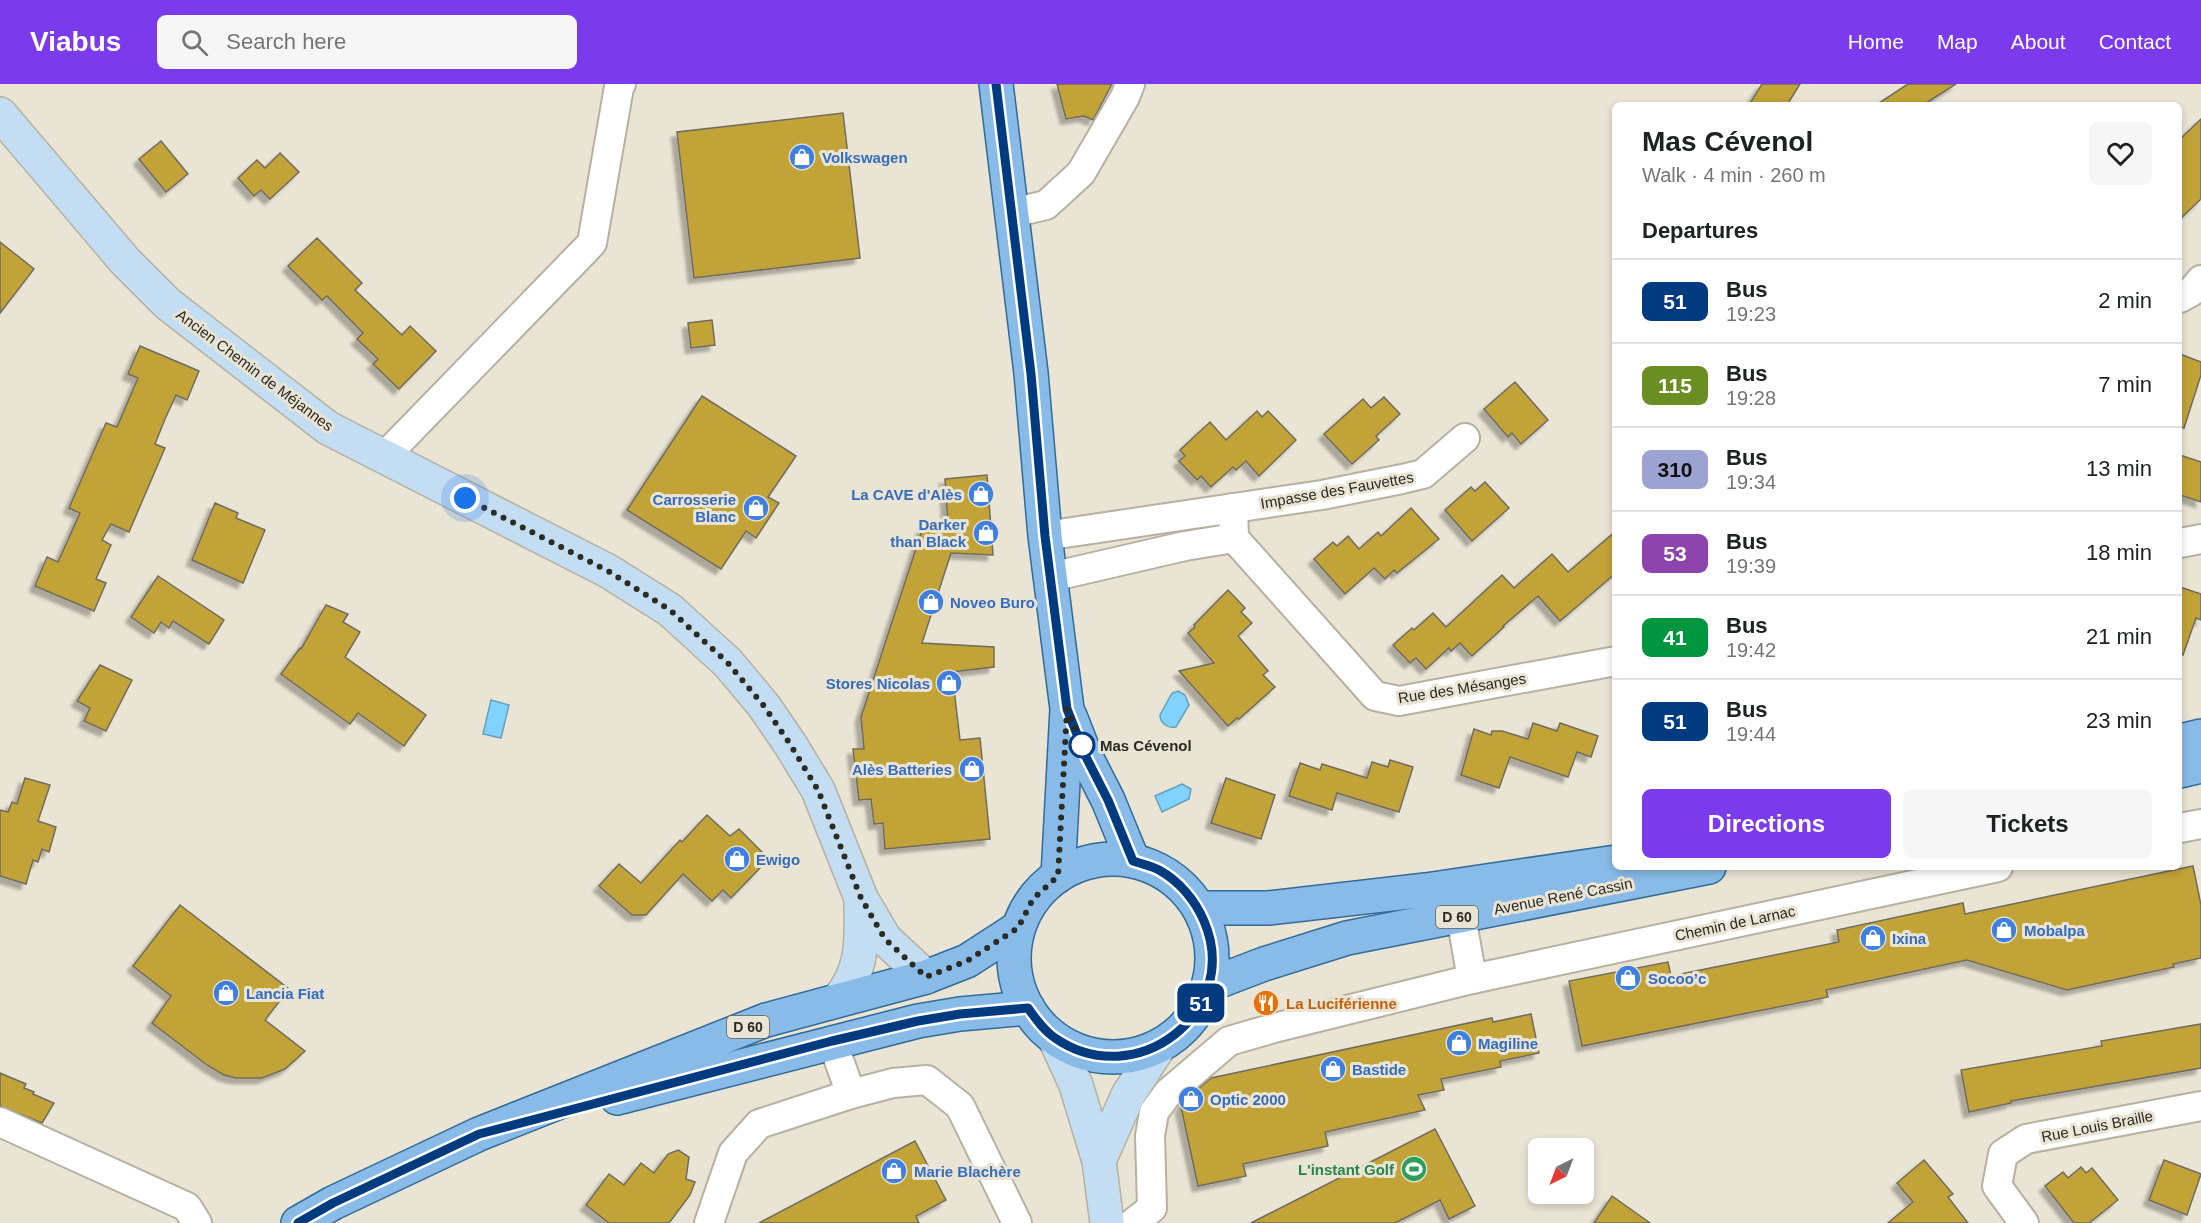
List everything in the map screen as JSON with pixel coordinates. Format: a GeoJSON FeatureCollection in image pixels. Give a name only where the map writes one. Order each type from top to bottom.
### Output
{"type":"FeatureCollection","features":[{"type":"Feature","properties":{"kind":"main road"},"geometry":{"type":"LineString","coordinates":[[996,84],[1031,374],[1045,536],[1067,709],[1058,876]]}},
{"type":"Feature","properties":{"kind":"main road"},"geometry":{"type":"LineString","coordinates":[[1067,709],[1133,861]]}},
{"type":"Feature","properties":{"kind":"main road"},"geometry":{"type":"LineString","coordinates":[[2182,741],[2201,736]]}},
{"type":"Feature","properties":{"kind":"main road"},"geometry":{"type":"LineString","coordinates":[[2182,771],[2201,766]]}},
{"type":"Feature","properties":{"kind":"main road"},"geometry":{"type":"LineString","coordinates":[[1107,859],[1133,861],[1160,871],[1182,887],[1199,908],[1209,932],[1212,959],[1209,985],[1198,1010],[1181,1031],[1159,1047],[1133,1055],[1106,1057],[1080,1051],[1055,1038],[1040,1025],[1028,1008],[1017,983],[1014,956],[1018,928],[1033,899],[1058,876],[1081,864],[1107,859]]}},
{"type":"Feature","properties":{"kind":"main road","name":"Avenue René Cassin"},"geometry":{"type":"LineString","coordinates":[[1199,908],[1268,908],[1426,890],[1612,863]]}},
{"type":"Feature","properties":{"kind":"main road","name":"Avenue René Cassin"},"geometry":{"type":"LineString","coordinates":[[1209,985],[1264,964],[1347,938],[1694,870]]}},
{"type":"Feature","properties":{"kind":"main road","name":"D 60"},"geometry":{"type":"LineString","coordinates":[[298,1223],[333,1203],[479,1134],[766,1020],[926,977],[967,961],[1018,928]]}},
{"type":"Feature","properties":{"kind":"main road","name":"D 60"},"geometry":{"type":"LineString","coordinates":[[479,1134],[832,1041],[918,1021],[960,1014],[1028,1008]]}},
{"type":"Feature","properties":{"kind":"street"},"geometry":{"type":"LineString","coordinates":[[384,457],[592,243],[621,84]]}},
{"type":"Feature","properties":{"kind":"street"},"geometry":{"type":"LineString","coordinates":[[1012,213],[1046,205],[1081,173],[1125,97],[1130,84]]}},
{"type":"Feature","properties":{"kind":"street","name":"Ancien Chemin de Méjannes"},"geometry":{"type":"LineString","coordinates":[[0,114],[125,261],[168,304],[328,428],[608,571],[670,610],[728,663],[764,706],[818,790],[861,898],[885,939],[926,977]]}},
{"type":"Feature","properties":{"kind":"street","name":"Impasse des Fauvettes"},"geometry":{"type":"LineString","coordinates":[[1233,508],[1322,495],[1423,474],[1465,438]]}},
{"type":"Feature","properties":{"kind":"street"},"geometry":{"type":"LineString","coordinates":[[1045,536],[1233,508],[1234,538],[1185,546],[1051,577]]}},
{"type":"Feature","properties":{"kind":"street","name":"Rue des Mésanges"},"geometry":{"type":"LineString","coordinates":[[1234,538],[1375,696],[1399,701],[1610,659]]}},
{"type":"Feature","properties":{"kind":"street"},"geometry":{"type":"LineString","coordinates":[[2182,543],[2201,539]]}},
{"type":"Feature","properties":{"kind":"street"},"geometry":{"type":"LineString","coordinates":[[2182,828],[2201,824]]}},
{"type":"Feature","properties":{"kind":"street","name":"Chemin de Larnac"},"geometry":{"type":"LineString","coordinates":[[1133,1223],[1152,1208],[1150,1136],[1154,1112],[1168,1093],[1230,1041],[1472,979],[1984,870]]}},
{"type":"Feature","properties":{"kind":"street","name":"Ancien Chemin de Méjannes"},"geometry":{"type":"LineString","coordinates":[[838,1000],[848,988],[861,956],[861,898]]}},
{"type":"Feature","properties":{"kind":"street"},"geometry":{"type":"LineString","coordinates":[[1461,916],[1472,979]]}},
{"type":"Feature","properties":{"kind":"street"},"geometry":{"type":"LineString","coordinates":[[1055,1038],[1076,1085],[1099,1161],[1107,1223]]}},
{"type":"Feature","properties":{"kind":"street"},"geometry":{"type":"LineString","coordinates":[[832,1041],[851,1094]]}},
{"type":"Feature","properties":{"kind":"street"},"geometry":{"type":"LineString","coordinates":[[1099,1161],[1128,1095],[1159,1047]]}},
{"type":"Feature","properties":{"kind":"street"},"geometry":{"type":"LineString","coordinates":[[709,1223],[733,1154],[759,1124],[851,1094],[893,1083],[927,1080],[960,1106],[1017,1223]]}},
{"type":"Feature","properties":{"kind":"street","name":"Rue Louis Braille"},"geometry":{"type":"LineString","coordinates":[[2024,1223],[1997,1186],[2003,1154],[2026,1139],[2201,1106]]}},
{"type":"Feature","properties":{"kind":"street"},"geometry":{"type":"LineString","coordinates":[[0,1122],[187,1207],[197,1223]]}},
{"type":"Feature","properties":{"kind":"water"},"geometry":{"type":"Polygon","coordinates":[[[1178,691],[1185,695],[1189,705],[1176,727],[1170,727],[1163,723],[1160,715],[1172,693],[1178,691]]]}},
{"type":"Feature","properties":{"kind":"water"},"geometry":{"type":"Polygon","coordinates":[[[491,700],[509,705],[501,738],[483,734],[491,700]]]}},
{"type":"Feature","properties":{"kind":"water"},"geometry":{"type":"Polygon","coordinates":[[[1182,784],[1191,789],[1189,799],[1162,812],[1155,796],[1182,784]]]}},
{"type":"Feature","properties":{"kind":"building"},"geometry":{"type":"Polygon","coordinates":[[[1057,84],[1112,84],[1093,120],[1084,116],[1066,119],[1057,84]]]}},
{"type":"Feature","properties":{"kind":"building"},"geometry":{"type":"Polygon","coordinates":[[[1762,84],[1800,84],[1789,102],[1751,102],[1762,84]]]}},
{"type":"Feature","properties":{"kind":"building"},"geometry":{"type":"Polygon","coordinates":[[[1908,84],[1956,84],[1928,102],[1881,102],[1908,84]]]}},
{"type":"Feature","properties":{"kind":"building"},"geometry":{"type":"Polygon","coordinates":[[[843,113],[860,258],[694,278],[677,132],[843,113]]]}},
{"type":"Feature","properties":{"kind":"building"},"geometry":{"type":"Polygon","coordinates":[[[2201,119],[2201,199],[2182,217],[2182,137],[2201,119]]]}},
{"type":"Feature","properties":{"kind":"building"},"geometry":{"type":"Polygon","coordinates":[[[161,141],[188,174],[166,192],[139,159],[161,141]]]}},
{"type":"Feature","properties":{"kind":"building"},"geometry":{"type":"Polygon","coordinates":[[[280,153],[299,172],[270,199],[261,190],[254,196],[238,178],[257,160],[265,168],[280,153]]]}},
{"type":"Feature","properties":{"kind":"building"},"geometry":{"type":"Polygon","coordinates":[[[317,238],[362,283],[355,290],[402,335],[410,326],[436,351],[399,389],[373,364],[378,359],[357,339],[363,333],[327,296],[322,300],[288,266],[317,238]]]}},
{"type":"Feature","properties":{"kind":"building"},"geometry":{"type":"Polygon","coordinates":[[[0,242],[34,269],[0,313],[0,242]]]}},
{"type":"Feature","properties":{"kind":"building"},"geometry":{"type":"Polygon","coordinates":[[[712,320],[715,345],[691,348],[688,323],[712,320]]]}},
{"type":"Feature","properties":{"kind":"building"},"geometry":{"type":"Polygon","coordinates":[[[140,346],[199,371],[187,400],[176,395],[165,419],[155,444],[165,448],[129,532],[111,524],[102,540],[111,545],[96,579],[106,583],[94,611],[35,586],[47,557],[58,562],[80,513],[69,508],[106,423],[117,427],[138,378],[128,374],[140,346]]]}},
{"type":"Feature","properties":{"kind":"building"},"geometry":{"type":"Polygon","coordinates":[[[2182,355],[2201,362],[2201,375],[2184,428],[2182,428],[2182,355]]]}},
{"type":"Feature","properties":{"kind":"building"},"geometry":{"type":"Polygon","coordinates":[[[1515,382],[1548,420],[1521,444],[1512,433],[1508,437],[1484,409],[1515,382]]]}},
{"type":"Feature","properties":{"kind":"building"},"geometry":{"type":"Polygon","coordinates":[[[702,396],[796,456],[768,497],[779,503],[756,538],[746,531],[721,569],[627,510],[702,396]]]}},
{"type":"Feature","properties":{"kind":"building"},"geometry":{"type":"Polygon","coordinates":[[[1384,397],[1400,414],[1376,436],[1379,440],[1352,464],[1324,434],[1363,399],[1371,408],[1384,397]]]}},
{"type":"Feature","properties":{"kind":"building"},"geometry":{"type":"Polygon","coordinates":[[[1257,411],[1262,417],[1268,411],[1296,440],[1259,476],[1246,461],[1236,470],[1233,467],[1211,487],[1201,476],[1197,480],[1179,461],[1185,456],[1180,450],[1210,422],[1226,440],[1257,411]]]}},
{"type":"Feature","properties":{"kind":"building"},"geometry":{"type":"Polygon","coordinates":[[[2182,456],[2201,462],[2201,502],[2182,496],[2182,456]]]}},
{"type":"Feature","properties":{"kind":"building"},"geometry":{"type":"Polygon","coordinates":[[[987,475],[993,555],[951,553],[922,643],[994,647],[994,667],[952,672],[960,740],[980,738],[990,839],[885,849],[883,823],[874,824],[871,799],[859,800],[853,749],[864,749],[861,717],[923,527],[948,525],[945,479],[987,475]]]}},
{"type":"Feature","properties":{"kind":"building"},"geometry":{"type":"Polygon","coordinates":[[[1485,482],[1509,508],[1472,541],[1445,510],[1471,487],[1475,491],[1485,482]]]}},
{"type":"Feature","properties":{"kind":"building"},"geometry":{"type":"Polygon","coordinates":[[[215,503],[238,513],[236,518],[265,530],[243,583],[192,560],[215,503]]]}},
{"type":"Feature","properties":{"kind":"building"},"geometry":{"type":"Polygon","coordinates":[[[1411,508],[1439,539],[1397,573],[1394,570],[1385,579],[1374,568],[1345,594],[1314,559],[1333,542],[1337,546],[1348,536],[1359,549],[1378,532],[1381,536],[1411,508]]]}},
{"type":"Feature","properties":{"kind":"building"},"geometry":{"type":"Polygon","coordinates":[[[1612,534],[1612,576],[1560,621],[1538,596],[1472,656],[1460,643],[1451,651],[1449,648],[1426,669],[1416,658],[1410,663],[1393,645],[1433,613],[1446,627],[1502,575],[1514,588],[1552,554],[1568,572],[1612,534]]]}},
{"type":"Feature","properties":{"kind":"building"},"geometry":{"type":"Polygon","coordinates":[[[158,576],[224,620],[209,644],[173,621],[169,628],[161,622],[154,633],[131,617],[158,576]]]}},
{"type":"Feature","properties":{"kind":"building"},"geometry":{"type":"Polygon","coordinates":[[[2182,588],[2201,594],[2201,620],[2196,618],[2183,655],[2182,588]]]}},
{"type":"Feature","properties":{"kind":"building"},"geometry":{"type":"Polygon","coordinates":[[[1228,590],[1245,608],[1241,612],[1252,623],[1238,636],[1268,671],[1263,675],[1275,687],[1228,726],[1179,671],[1214,663],[1188,633],[1228,590]]]}},
{"type":"Feature","properties":{"kind":"building"},"geometry":{"type":"Polygon","coordinates":[[[326,605],[348,614],[343,622],[360,632],[345,657],[426,715],[404,746],[358,713],[350,724],[281,674],[301,649],[326,605]]]}},
{"type":"Feature","properties":{"kind":"building"},"geometry":{"type":"Polygon","coordinates":[[[100,665],[132,680],[106,731],[84,721],[90,708],[77,701],[100,665]]]}},
{"type":"Feature","properties":{"kind":"building"},"geometry":{"type":"Polygon","coordinates":[[[1533,723],[1557,731],[1560,723],[1598,736],[1591,757],[1577,752],[1568,777],[1510,757],[1499,788],[1461,775],[1474,729],[1491,735],[1492,731],[1502,731],[1528,739],[1533,723]]]}},
{"type":"Feature","properties":{"kind":"building"},"geometry":{"type":"Polygon","coordinates":[[[1390,760],[1413,767],[1399,812],[1337,793],[1332,810],[1289,796],[1300,763],[1320,770],[1322,764],[1367,778],[1372,762],[1388,767],[1390,760]]]}},
{"type":"Feature","properties":{"kind":"building"},"geometry":{"type":"Polygon","coordinates":[[[25,778],[50,785],[38,821],[56,827],[49,852],[42,849],[38,862],[33,860],[26,884],[0,876],[0,810],[8,812],[12,802],[17,804],[25,778]]]}},
{"type":"Feature","properties":{"kind":"building"},"geometry":{"type":"Polygon","coordinates":[[[1226,778],[1275,795],[1261,839],[1211,823],[1226,778]]]}},
{"type":"Feature","properties":{"kind":"building"},"geometry":{"type":"Polygon","coordinates":[[[707,815],[730,836],[739,829],[762,852],[755,860],[761,867],[731,898],[723,890],[712,901],[683,874],[646,915],[632,915],[599,886],[619,864],[641,883],[680,840],[682,842],[707,815]]]}},
{"type":"Feature","properties":{"kind":"building"},"geometry":{"type":"Polygon","coordinates":[[[2193,866],[2201,905],[2201,958],[2173,964],[2174,967],[2067,990],[1967,960],[1826,990],[1828,997],[1582,1046],[1569,981],[1668,962],[1671,976],[1839,942],[1837,930],[1963,903],[1965,914],[2193,866]]]}},
{"type":"Feature","properties":{"kind":"building","name":"Lancia Fiat"},"geometry":{"type":"Polygon","coordinates":[[[180,905],[289,989],[265,1020],[305,1051],[285,1069],[262,1078],[236,1078],[224,1075],[207,1065],[152,1023],[171,996],[133,966],[180,905]]]}},
{"type":"Feature","properties":{"kind":"building"},"geometry":{"type":"Polygon","coordinates":[[[1531,1014],[1539,1053],[1500,1061],[1501,1067],[1441,1079],[1444,1090],[1418,1095],[1425,1110],[1325,1132],[1328,1146],[1243,1164],[1246,1176],[1198,1186],[1181,1107],[1186,1099],[1211,1078],[1492,1018],[1493,1022],[1531,1014]]]}},
{"type":"Feature","properties":{"kind":"building"},"geometry":{"type":"Polygon","coordinates":[[[2201,1024],[2201,1068],[2011,1101],[2011,1103],[1969,1112],[1961,1070],[2102,1046],[2101,1041],[2201,1024]]]}},
{"type":"Feature","properties":{"kind":"building"},"geometry":{"type":"Polygon","coordinates":[[[0,1073],[26,1084],[24,1088],[54,1103],[42,1123],[0,1106],[0,1073]]]}},
{"type":"Feature","properties":{"kind":"building"},"geometry":{"type":"Polygon","coordinates":[[[1435,1129],[1475,1206],[1449,1219],[1440,1200],[1395,1223],[1251,1223],[1435,1129]]]}},
{"type":"Feature","properties":{"kind":"building","name":"Marie Blachère"},"geometry":{"type":"Polygon","coordinates":[[[915,1141],[946,1200],[916,1216],[919,1223],[759,1223],[915,1141]]]}},
{"type":"Feature","properties":{"kind":"building"},"geometry":{"type":"Polygon","coordinates":[[[678,1150],[689,1157],[686,1179],[695,1182],[690,1195],[669,1223],[609,1223],[586,1205],[609,1174],[624,1185],[641,1163],[654,1173],[668,1154],[678,1150]]]}},
{"type":"Feature","properties":{"kind":"building"},"geometry":{"type":"Polygon","coordinates":[[[1924,1160],[1953,1194],[1948,1197],[1968,1223],[1888,1223],[1913,1202],[1897,1183],[1924,1160]]]}},
{"type":"Feature","properties":{"kind":"building"},"geometry":{"type":"Polygon","coordinates":[[[2164,1160],[2201,1174],[2187,1215],[2149,1200],[2164,1160]]]}},
{"type":"Feature","properties":{"kind":"building"},"geometry":{"type":"Polygon","coordinates":[[[2081,1167],[2086,1173],[2092,1168],[2118,1200],[2089,1223],[2074,1223],[2045,1186],[2063,1172],[2068,1178],[2081,1167]]]}},
{"type":"Feature","properties":{"kind":"building"},"geometry":{"type":"Polygon","coordinates":[[[1612,1196],[1650,1223],[1594,1223],[1612,1196]]]}},
{"type":"Feature","properties":{"kind":"bus line","name":"51"},"geometry":{"type":"LineString","coordinates":[[298,1223],[333,1203],[479,1134],[832,1041],[918,1021],[960,1014],[1028,1008],[1040,1025],[1055,1038],[1080,1051],[1106,1057],[1133,1055],[1159,1047],[1181,1031],[1198,1010],[1209,985],[1212,959],[1209,932],[1199,908],[1182,887],[1160,871],[1133,861],[1067,709],[1045,536],[1031,374],[996,84]]}},
{"type":"Feature","properties":{"kind":"place","name":"Volkswagen"},"geometry":{"type":"Point","coordinates":[802,157]}},
{"type":"Feature","properties":{"kind":"place","name":"La CAVE d'Alès"},"geometry":{"type":"Point","coordinates":[981,494]}},
{"type":"Feature","properties":{"kind":"place","name":"Carrosserie Blanc"},"geometry":{"type":"Point","coordinates":[756,508]}},
{"type":"Feature","properties":{"kind":"place","name":"Darker than Black"},"geometry":{"type":"Point","coordinates":[986,533]}},
{"type":"Feature","properties":{"kind":"place","name":"Noveo Buro"},"geometry":{"type":"Point","coordinates":[931,602]}},
{"type":"Feature","properties":{"kind":"place","name":"Stores Nicolas"},"geometry":{"type":"Point","coordinates":[949,683]}},
{"type":"Feature","properties":{"kind":"place","name":"Mas Cévenol"},"geometry":{"type":"Point","coordinates":[1082,745]}},
{"type":"Feature","properties":{"kind":"place","name":"Alès Batteries"},"geometry":{"type":"Point","coordinates":[972,769]}},
{"type":"Feature","properties":{"kind":"place","name":"Ewigo"},"geometry":{"type":"Point","coordinates":[737,859]}},
{"type":"Feature","properties":{"kind":"place","name":"Mobalpa"},"geometry":{"type":"Point","coordinates":[2004,930]}},
{"type":"Feature","properties":{"kind":"place","name":"Ixina"},"geometry":{"type":"Point","coordinates":[1873,938]}},
{"type":"Feature","properties":{"kind":"place","name":"Socoo’c"},"geometry":{"type":"Point","coordinates":[1628,978]}},
{"type":"Feature","properties":{"kind":"place","name":"Lancia Fiat"},"geometry":{"type":"Point","coordinates":[226,993]}},
{"type":"Feature","properties":{"kind":"place","name":"La Luciférienne"},"geometry":{"type":"Point","coordinates":[1266,1003]}},
{"type":"Feature","properties":{"kind":"place","name":"Magiline"},"geometry":{"type":"Point","coordinates":[1459,1043]}},
{"type":"Feature","properties":{"kind":"place","name":"Bastide"},"geometry":{"type":"Point","coordinates":[1333,1069]}},
{"type":"Feature","properties":{"kind":"place","name":"Optic 2000"},"geometry":{"type":"Point","coordinates":[1191,1099]}},
{"type":"Feature","properties":{"kind":"place","name":"L'instant Golf"},"geometry":{"type":"Point","coordinates":[1414,1169]}},
{"type":"Feature","properties":{"kind":"place","name":"Marie Blachère"},"geometry":{"type":"Point","coordinates":[894,1171]}},
{"type":"Feature","properties":{"kind":"route"},"geometry":{"type":"LineString","coordinates":[[465,498],[608,571],[670,610],[728,663],[764,706],[818,790],[861,898],[885,939],[926,977],[967,961],[1018,928],[1033,899],[1058,876],[1067,709],[1082,745]]}}]}
